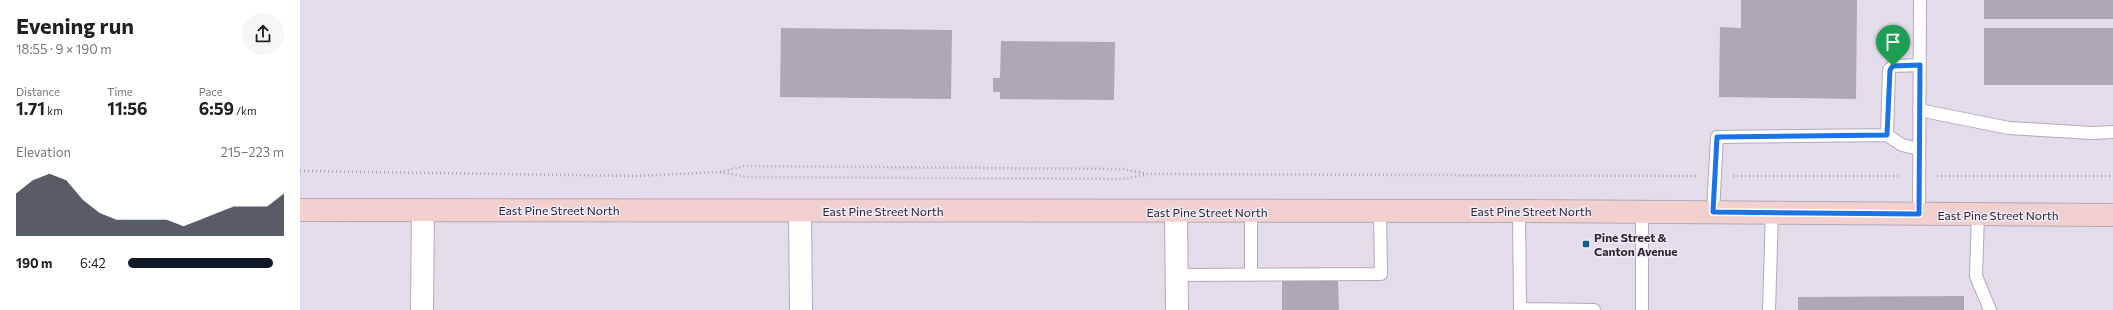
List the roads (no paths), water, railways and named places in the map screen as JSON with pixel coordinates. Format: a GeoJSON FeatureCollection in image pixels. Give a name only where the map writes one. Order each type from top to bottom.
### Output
{"type":"FeatureCollection","features":[{"type":"Feature","properties":{"kind":"main road","name":"East Pine Street North"},"geometry":{"type":"LineString","coordinates":[[300,210],[1176,212],[1519,211],[2113,215]]}},
{"type":"Feature","properties":{"kind":"street"},"geometry":{"type":"LineString","coordinates":[[422,310],[423,210]]}},
{"type":"Feature","properties":{"kind":"street"},"geometry":{"type":"LineString","coordinates":[[800,211],[800,310]]}},
{"type":"Feature","properties":{"kind":"street"},"geometry":{"type":"LineString","coordinates":[[1176,212],[1177,310]]}},
{"type":"Feature","properties":{"kind":"lane"},"geometry":{"type":"LineString","coordinates":[[1919,214],[1920,0]]}},
{"type":"Feature","properties":{"kind":"lane"},"geometry":{"type":"LineString","coordinates":[[1887,135],[1890,70],[1893,66],[1920,65]]}},
{"type":"Feature","properties":{"kind":"lane"},"geometry":{"type":"LineString","coordinates":[[1919,110],[2009,128],[2092,133],[2113,132]]}},
{"type":"Feature","properties":{"kind":"lane"},"geometry":{"type":"LineString","coordinates":[[1713,212],[1717,137],[1887,135],[1902,145],[1919,150]]}},
{"type":"Feature","properties":{"kind":"lane"},"geometry":{"type":"LineString","coordinates":[[1177,275],[1381,274],[1380,211]]}},
{"type":"Feature","properties":{"kind":"lane"},"geometry":{"type":"LineString","coordinates":[[1519,211],[1520,309],[1594,310]]}},
{"type":"Feature","properties":{"kind":"lane"},"geometry":{"type":"LineString","coordinates":[[1251,212],[1251,275]]}},
{"type":"Feature","properties":{"kind":"lane"},"geometry":{"type":"LineString","coordinates":[[1642,212],[1642,310]]}},
{"type":"Feature","properties":{"kind":"lane"},"geometry":{"type":"LineString","coordinates":[[1769,310],[1772,213]]}},
{"type":"Feature","properties":{"kind":"lane"},"geometry":{"type":"LineString","coordinates":[[1978,214],[1976,276],[1990,310]]}},
{"type":"Feature","properties":{"kind":"place","name":"Pine Street & Canton Avenue"},"geometry":{"type":"Point","coordinates":[1586,244]}}]}
